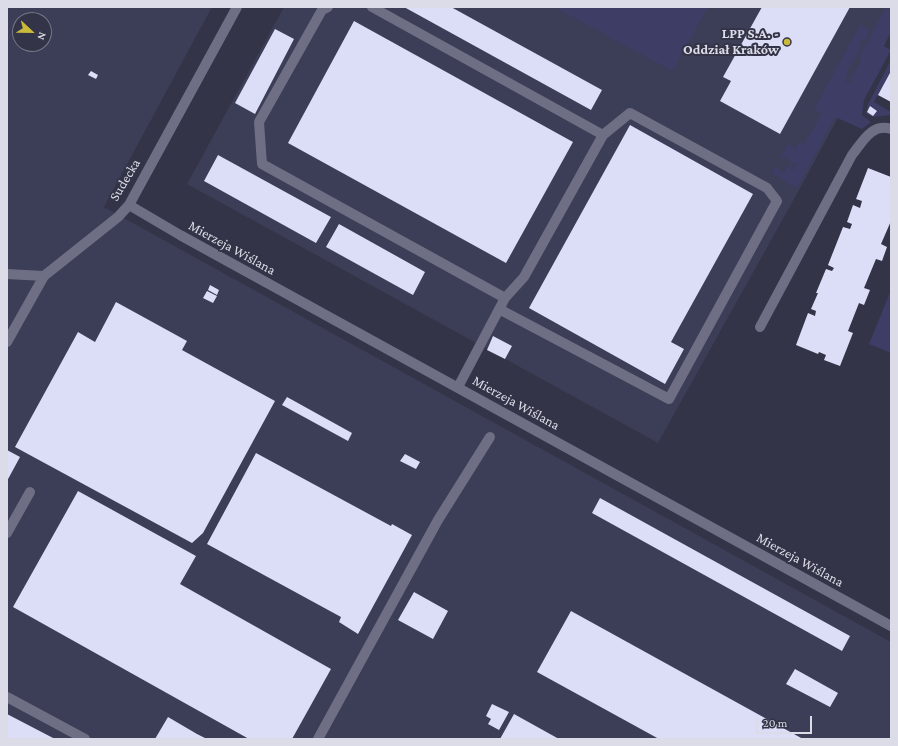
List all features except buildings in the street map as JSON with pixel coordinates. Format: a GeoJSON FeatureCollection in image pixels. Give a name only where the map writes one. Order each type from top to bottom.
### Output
{"type":"FeatureCollection","features":[{"type":"Feature","properties":{"kind":"street","name":"Sudecka"},"geometry":{"type":"LineString","coordinates":[[7,342],[44,276],[118,217],[129,205],[237,7]]}},
{"type":"Feature","properties":{"kind":"street"},"geometry":{"type":"LineString","coordinates":[[328,7],[322,10],[259,122],[262,164],[505,298]]}},
{"type":"Feature","properties":{"kind":"street"},"geometry":{"type":"LineString","coordinates":[[372,7],[603,135]]}},
{"type":"Feature","properties":{"kind":"street"},"geometry":{"type":"LineString","coordinates":[[458,387],[499,309],[505,298],[524,277],[603,135],[630,112],[767,188],[777,201],[669,399],[499,309]]}},
{"type":"Feature","properties":{"kind":"street"},"geometry":{"type":"LineString","coordinates":[[760,327],[852,155],[871,131],[884,126],[891,129]]}},
{"type":"Feature","properties":{"kind":"street","name":"Mierzeja Wiślana"},"geometry":{"type":"LineString","coordinates":[[129,205],[180,235],[891,626]]}},
{"type":"Feature","properties":{"kind":"street"},"geometry":{"type":"LineString","coordinates":[[7,274],[44,276]]}},
{"type":"Feature","properties":{"kind":"street"},"geometry":{"type":"LineString","coordinates":[[318,739],[438,520],[490,437]]}},
{"type":"Feature","properties":{"kind":"street"},"geometry":{"type":"LineString","coordinates":[[7,533],[30,492]]}},
{"type":"Feature","properties":{"kind":"street"},"geometry":{"type":"LineString","coordinates":[[7,697],[85,739]]}},
{"type":"Feature","properties":{"kind":"shaded area"},"geometry":{"type":"Polygon","coordinates":[[[7,7],[212,7],[104,207],[891,642],[891,739],[7,739],[7,7]]]}},
{"type":"Feature","properties":{"kind":"shaded area"},"geometry":{"type":"Polygon","coordinates":[[[284,7],[891,7],[891,19],[798,192],[658,443],[187,184],[284,7]]]}},
{"type":"Feature","properties":{"kind":"shaded area"},"geometry":{"type":"Polygon","coordinates":[[[559,7],[708,7],[672,71],[558,9],[559,7]]]}},
{"type":"Feature","properties":{"kind":"shaded area"},"geometry":{"type":"Polygon","coordinates":[[[886,7],[891,7],[891,32],[884,46],[891,50],[864,100],[862,115],[871,122],[862,129],[835,117],[797,188],[771,173],[775,167],[784,173],[789,164],[792,166],[791,169],[794,170],[797,164],[790,163],[791,160],[784,156],[780,158],[788,144],[796,148],[799,142],[804,144],[822,113],[814,109],[860,25],[870,31],[865,40],[862,39],[859,45],[862,46],[846,73],[849,75],[845,81],[849,83],[862,59],[859,57],[886,7]]]}},
{"type":"Feature","properties":{"kind":"shaded area"},"geometry":{"type":"Polygon","coordinates":[[[891,60],[891,71],[874,102],[891,112],[891,115],[873,117],[866,114],[868,104],[891,60]]]}},
{"type":"Feature","properties":{"kind":"shaded area"},"geometry":{"type":"Polygon","coordinates":[[[891,290],[891,353],[869,344],[891,290]]]}},
{"type":"Feature","properties":{"kind":"place","name":"LPP S.A. - Oddział Kraków"},"geometry":{"type":"Point","coordinates":[787,42]}}]}
